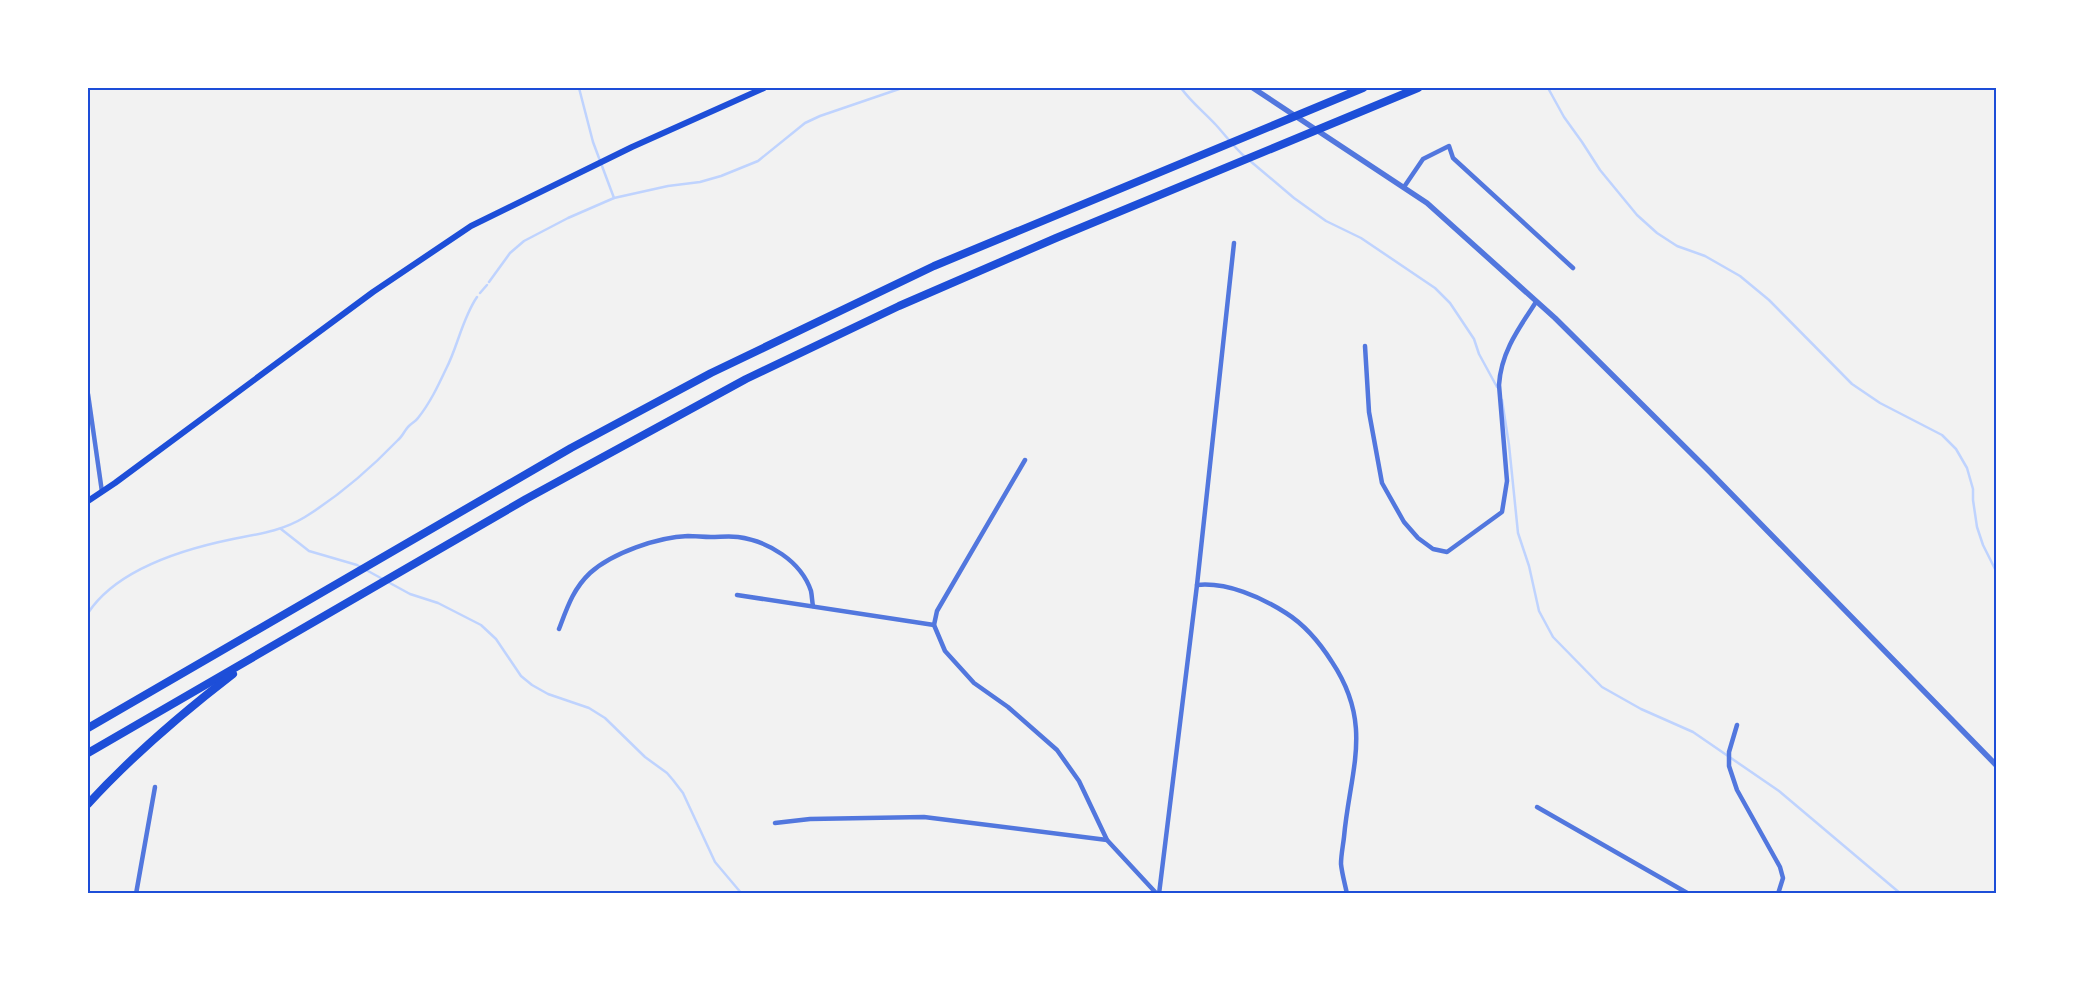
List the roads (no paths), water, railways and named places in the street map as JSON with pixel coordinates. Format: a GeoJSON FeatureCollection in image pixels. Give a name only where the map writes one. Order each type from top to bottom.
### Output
{"type":"FeatureCollection","features":[{"type":"Feature","properties":{"kind":"highway"},"geometry":{"type":"LineString","coordinates":[[88,728],[571,448],[711,372],[934,266],[1361,88]]}},
{"type":"Feature","properties":{"kind":"highway"},"geometry":{"type":"LineString","coordinates":[[88,753],[526,499],[746,380],[907,303],[1056,238],[1418,88]]}},
{"type":"Feature","properties":{"kind":"highway"},"geometry":{"type":"LineString","coordinates":[[88,804],[111,779],[171,722],[254,657]]}},
{"type":"Feature","properties":{"kind":"main road"},"geometry":{"type":"LineString","coordinates":[[88,501],[373,292],[471,226],[632,147],[764,88]]}},
{"type":"Feature","properties":{"kind":"street"},"geometry":{"type":"LineString","coordinates":[[1254,88],[1427,203],[1536,302],[1709,471],[1996,765]]}},
{"type":"Feature","properties":{"kind":"street"},"geometry":{"type":"LineString","coordinates":[[1404,187],[1423,159],[1449,146],[1453,158],[1573,268]]}},
{"type":"Feature","properties":{"kind":"street"},"geometry":{"type":"LineString","coordinates":[[1158,894],[1197,585],[1234,243]]}},
{"type":"Feature","properties":{"kind":"street"},"geometry":{"type":"LineString","coordinates":[[1366,346],[1369,412],[1382,483],[1404,522],[1418,538],[1433,549],[1447,552],[1502,512],[1507,481],[1499,385],[1500,372],[1508,346],[1536,302]]}},
{"type":"Feature","properties":{"kind":"street"},"geometry":{"type":"LineString","coordinates":[[88,394],[102,492]]}},
{"type":"Feature","properties":{"kind":"street"},"geometry":{"type":"LineString","coordinates":[[1025,460],[937,611],[934,625],[945,650],[959,668],[974,683],[1008,706],[1057,750],[1080,781],[1107,840],[1158,894]]}},
{"type":"Feature","properties":{"kind":"street"},"geometry":{"type":"LineString","coordinates":[[559,629],[569,601],[590,573],[613,557],[635,548],[660,540],[687,536],[738,537],[761,543],[778,551],[798,568],[811,591],[812,606]]}},
{"type":"Feature","properties":{"kind":"street"},"geometry":{"type":"LineString","coordinates":[[1197,585],[1206,584],[1237,590],[1263,600],[1292,616],[1318,642],[1343,681],[1354,711],[1357,738],[1356,764],[1345,824],[1341,864],[1347,894]]}},
{"type":"Feature","properties":{"kind":"street"},"geometry":{"type":"LineString","coordinates":[[738,595],[934,625]]}},
{"type":"Feature","properties":{"kind":"street"},"geometry":{"type":"LineString","coordinates":[[1737,725],[1729,752],[1728,766],[1737,790],[1780,867],[1783,878],[1778,894]]}},
{"type":"Feature","properties":{"kind":"street"},"geometry":{"type":"LineString","coordinates":[[136,894],[155,787]]}},
{"type":"Feature","properties":{"kind":"street"},"geometry":{"type":"LineString","coordinates":[[1537,807],[1690,894]]}},
{"type":"Feature","properties":{"kind":"street"},"geometry":{"type":"LineString","coordinates":[[775,823],[810,818],[924,817],[1107,840]]}},
{"type":"Feature","properties":{"kind":"waterway"},"geometry":{"type":"LineString","coordinates":[[579,88],[593,142],[614,198]]}},
{"type":"Feature","properties":{"kind":"waterway"},"geometry":{"type":"LineString","coordinates":[[489,282],[510,253],[524,241],[568,218],[614,198],[668,186],[700,182],[721,176],[758,161],[805,123],[902,88]]}},
{"type":"Feature","properties":{"kind":"waterway"},"geometry":{"type":"LineString","coordinates":[[1181,88],[1245,157]]}},
{"type":"Feature","properties":{"kind":"waterway"},"geometry":{"type":"LineString","coordinates":[[1548,88],[1564,117],[1600,170],[1637,215],[1657,233],[1677,246],[1705,256],[1740,276],[1769,300],[1852,384],[1880,403],[1942,435],[1956,449],[1967,468],[1973,489],[1977,527],[1983,545],[1996,571]]}},
{"type":"Feature","properties":{"kind":"waterway"},"geometry":{"type":"LineString","coordinates":[[1249,160],[1294,198],[1326,221],[1361,238],[1435,288],[1450,303],[1474,339],[1479,354],[1497,387]]}},
{"type":"Feature","properties":{"kind":"waterway"},"geometry":{"type":"LineString","coordinates":[[480,293],[487,285]]}},
{"type":"Feature","properties":{"kind":"waterway"},"geometry":{"type":"LineString","coordinates":[[88,613],[116,584],[153,563],[214,543],[288,526],[317,509],[354,481],[400,438],[426,406],[437,388],[477,297]]}},
{"type":"Feature","properties":{"kind":"waterway"},"geometry":{"type":"LineString","coordinates":[[1502,400],[1509,445],[1518,533],[1529,566],[1539,611],[1553,637],[1602,687],[1641,709],[1693,732],[1779,791],[1901,894]]}},
{"type":"Feature","properties":{"kind":"waterway"},"geometry":{"type":"LineString","coordinates":[[281,529],[309,551],[357,565],[410,594],[438,603],[481,625],[496,639],[521,676],[532,685],[548,694],[589,708],[605,718],[645,757],[667,773],[673,780],[683,793],[715,862],[742,894]]}}]}
